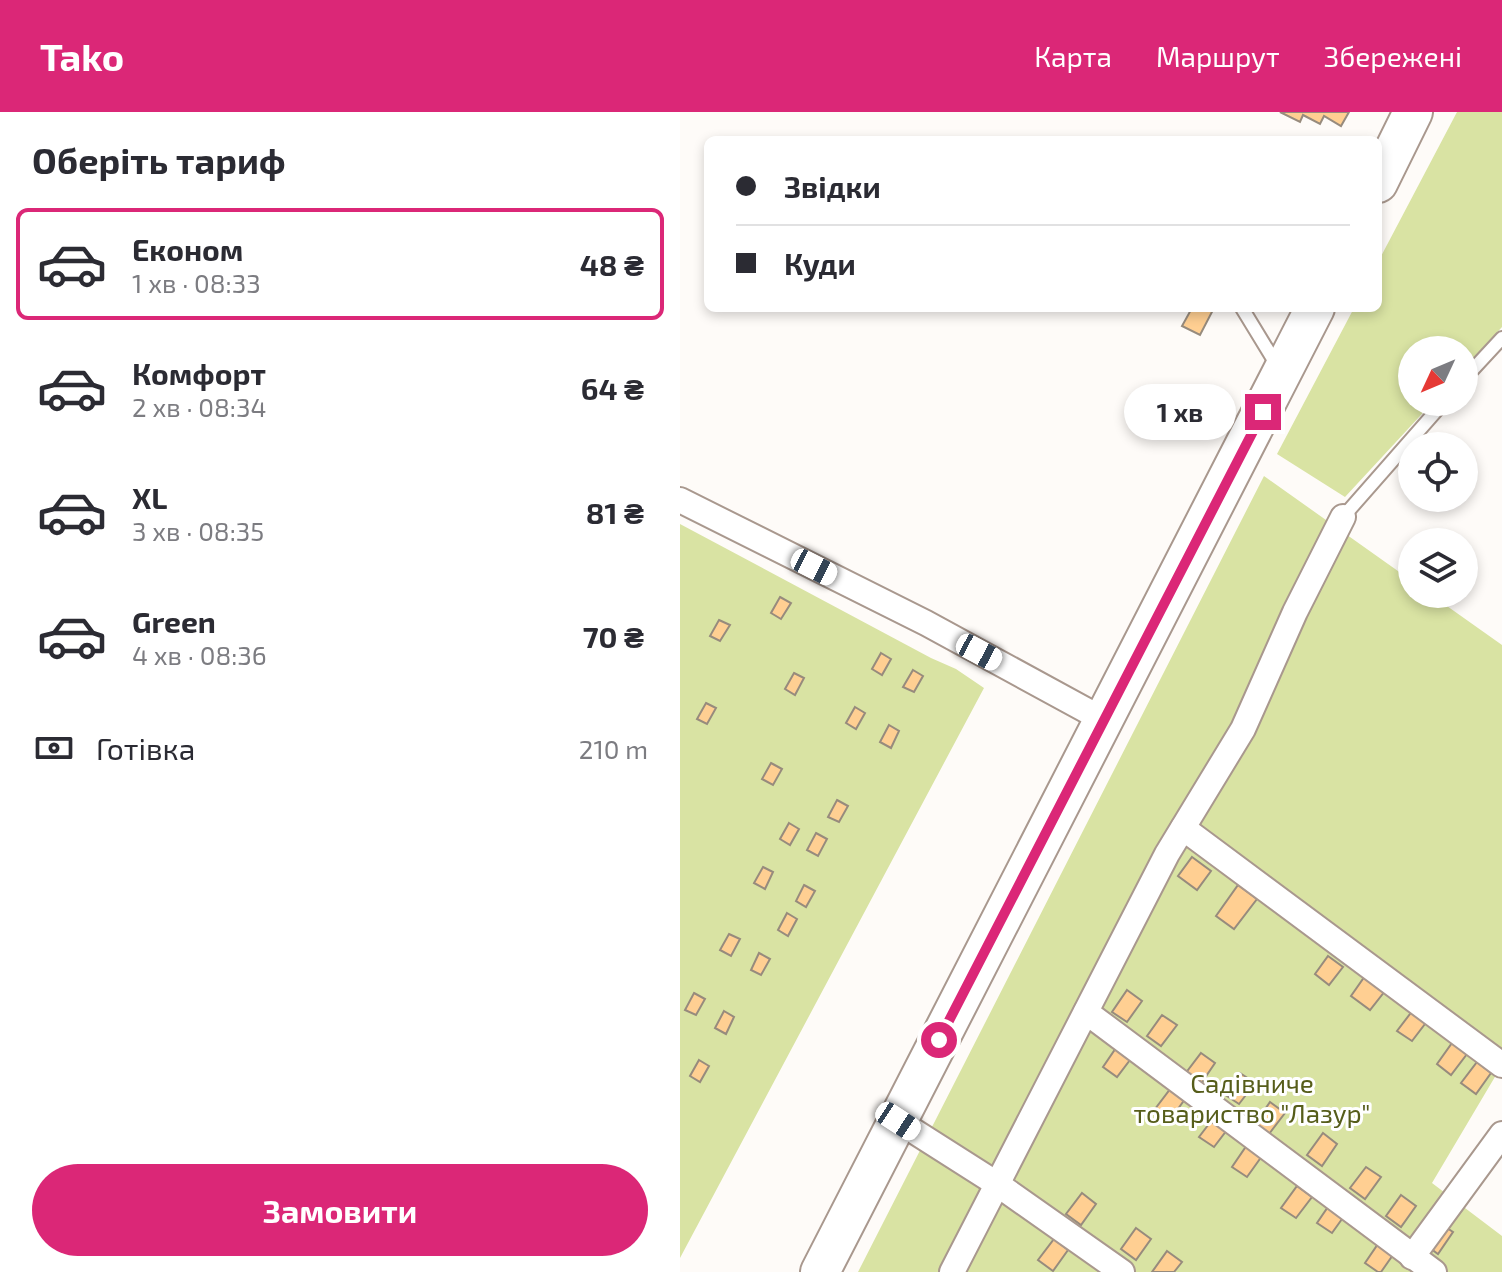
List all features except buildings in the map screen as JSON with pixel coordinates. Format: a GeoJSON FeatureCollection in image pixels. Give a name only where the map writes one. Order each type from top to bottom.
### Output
{"type":"FeatureCollection","features":[{"type":"Feature","properties":{"kind":"main road"},"geometry":{"type":"LineString","coordinates":[[1382,168],[1413,112]]}},
{"type":"Feature","properties":{"kind":"main road"},"geometry":{"type":"LineString","coordinates":[[820,1272],[1313,312]]}},
{"type":"Feature","properties":{"kind":"street"},"geometry":{"type":"LineString","coordinates":[[680,500],[926,623],[1104,720]]}},
{"type":"Feature","properties":{"kind":"street"},"geometry":{"type":"LineString","coordinates":[[952,1272],[1183,828],[1243,729],[1295,612],[1343,517]]}},
{"type":"Feature","properties":{"kind":"street"},"geometry":{"type":"LineString","coordinates":[[1183,828],[1502,1065]]}},
{"type":"Feature","properties":{"kind":"street"},"geometry":{"type":"LineString","coordinates":[[1086,1012],[1434,1272]]}},
{"type":"Feature","properties":{"kind":"street"},"geometry":{"type":"LineString","coordinates":[[898,1121],[997,1184],[1122,1272]]}},
{"type":"Feature","properties":{"kind":"street"},"geometry":{"type":"LineString","coordinates":[[1412,1257],[1502,1134]]}},
{"type":"Feature","properties":{"kind":"lane"},"geometry":{"type":"LineString","coordinates":[[1244,312],[1282,373]]}},
{"type":"Feature","properties":{"kind":"lane"},"geometry":{"type":"LineString","coordinates":[[1478,364],[1502,338]]}},
{"type":"Feature","properties":{"kind":"lane"},"geometry":{"type":"LineString","coordinates":[[1343,517],[1432,416]]}},
{"type":"Feature","properties":{"kind":"green space"},"geometry":{"type":"Polygon","coordinates":[[[1457,112],[1502,112],[1502,327],[1478,353],[1478,336],[1398,336],[1398,416],[1420,416],[1405,432],[1398,432],[1398,440],[1345,497],[1277,454],[1352,312],[1382,312],[1382,254],[1457,112]]]}},
{"type":"Feature","properties":{"kind":"green space","name":"Садівниче товариство \"Лазур\""},"geometry":{"type":"Polygon","coordinates":[[[1264,476],[1398,571],[1398,608],[1450,608],[1502,645],[1502,1065],[1432,1183],[1502,1236],[1502,1272],[858,1272],[1264,476]]]}},
{"type":"Feature","properties":{"kind":"green space"},"geometry":{"type":"Polygon","coordinates":[[[680,524],[956,669],[984,688],[680,1258],[680,524]]]}},
{"type":"Feature","properties":{"kind":"route"},"geometry":{"type":"LineString","coordinates":[[939,1040],[1263,412]]}}]}
